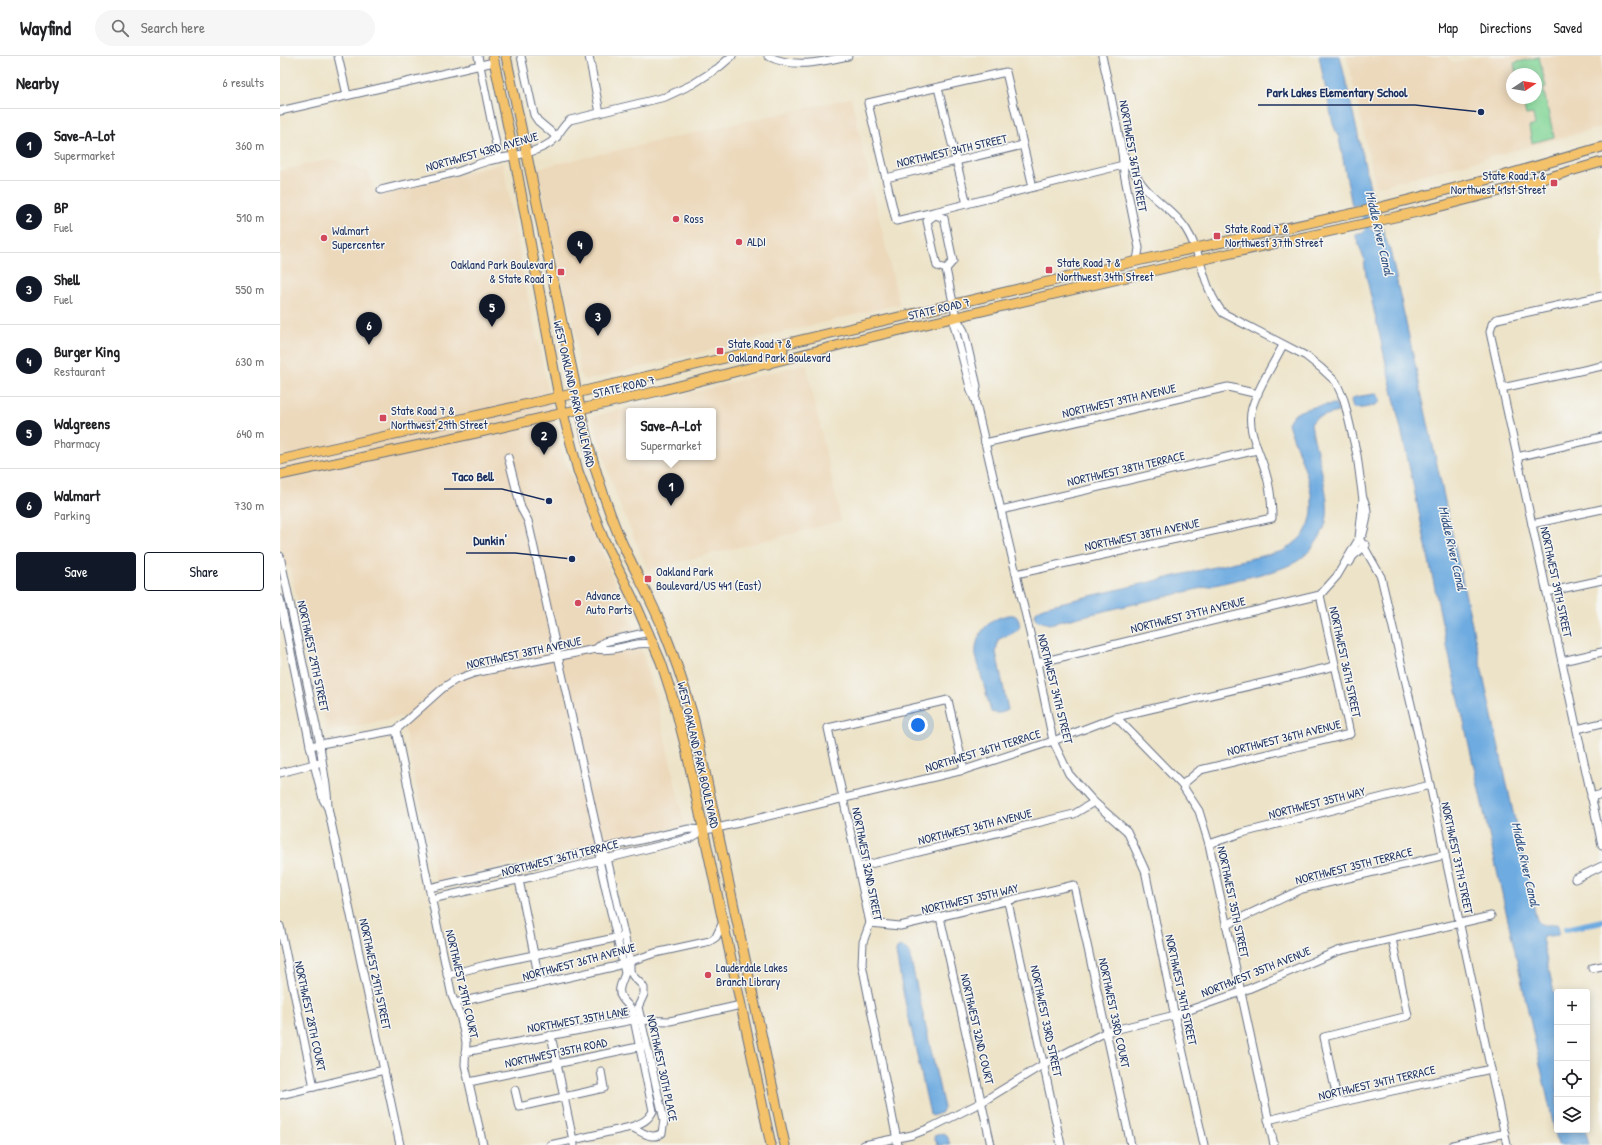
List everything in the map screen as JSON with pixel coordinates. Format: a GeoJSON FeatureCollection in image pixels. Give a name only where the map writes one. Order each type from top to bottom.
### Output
{"type":"FeatureCollection","features":[{"type":"Feature","properties":{"kind":"main road","name":"WEST OAKLAND PARK BOULEVARD"},"geometry":{"type":"LineString","coordinates":[[507,57],[579,409],[593,464],[622,543],[662,625],[680,674],[693,716],[785,1145]]}},
{"type":"Feature","properties":{"kind":"main road","name":"WEST OAKLAND PARK BOULEVARD"},"geometry":{"type":"LineString","coordinates":[[493,59],[514,155],[563,413],[578,471],[594,518],[655,645],[668,681],[681,728],[704,830],[771,1145]]}},
{"type":"Feature","properties":{"kind":"main road","name":"STATE ROAD 7"},"geometry":{"type":"LineString","coordinates":[[280,460],[559,397],[1137,261],[1377,208],[1524,170],[1602,147]]}},
{"type":"Feature","properties":{"kind":"main road","name":"STATE ROAD 7"},"geometry":{"type":"LineString","coordinates":[[280,475],[563,413],[956,317],[1200,260],[1380,221],[1508,189],[1602,162]]}},
{"type":"Feature","properties":{"kind":"main road"},"geometry":{"type":"LineString","coordinates":[[1508,189],[1512,181],[1524,170]]}},
{"type":"Feature","properties":{"kind":"main road"},"geometry":{"type":"LineString","coordinates":[[768,364],[768,358],[776,352],[822,341],[835,332]]}},
{"type":"Feature","properties":{"kind":"main road"},"geometry":{"type":"LineString","coordinates":[[649,632],[669,643]]}},
{"type":"Feature","properties":{"kind":"main road"},"geometry":{"type":"LineString","coordinates":[[738,987],[755,1002]]}},
{"type":"Feature","properties":{"kind":"main road"},"geometry":{"type":"LineString","coordinates":[[741,1005],[748,1006],[757,1014]]}},
{"type":"Feature","properties":{"kind":"street"},"geometry":{"type":"LineString","coordinates":[[338,56],[347,96]]}},
{"type":"Feature","properties":{"kind":"street"},"geometry":{"type":"LineString","coordinates":[[478,56],[499,159]]}},
{"type":"Feature","properties":{"kind":"street"},"geometry":{"type":"LineString","coordinates":[[507,57],[520,56],[534,115],[538,121],[557,137]]}},
{"type":"Feature","properties":{"kind":"street"},"geometry":{"type":"LineString","coordinates":[[589,56],[600,112]]}},
{"type":"Feature","properties":{"kind":"street","name":"NORTHWEST 43RD AVENUE"},"geometry":{"type":"LineString","coordinates":[[380,190],[453,173],[486,161],[527,152],[550,143],[557,137],[562,127],[570,120],[665,97],[693,84],[718,68],[732,56]]}},
{"type":"Feature","properties":{"kind":"street"},"geometry":{"type":"LineString","coordinates":[[768,56],[791,63],[813,63],[848,56]]}},
{"type":"Feature","properties":{"kind":"street","name":"NORTHWEST 36TH STREET"},"geometry":{"type":"LineString","coordinates":[[1102,56],[1122,152],[1123,165],[1139,248],[1137,261]]}},
{"type":"Feature","properties":{"kind":"street"},"geometry":{"type":"LineString","coordinates":[[280,111],[480,65],[493,59]]}},
{"type":"Feature","properties":{"kind":"street","name":"NORTHWEST 34TH STREET"},"geometry":{"type":"LineString","coordinates":[[1034,187],[1006,72],[868,104],[896,221],[935,213],[1123,165]]}},
{"type":"Feature","properties":{"kind":"street"},"geometry":{"type":"LineString","coordinates":[[938,88],[967,204]]}},
{"type":"Feature","properties":{"kind":"street","name":"NORTHWEST 34TH STREET"},"geometry":{"type":"LineString","coordinates":[[886,178],[1023,145]]}},
{"type":"Feature","properties":{"kind":"street"},"geometry":{"type":"LineString","coordinates":[[1122,152],[1146,189],[1171,210],[1191,236],[1209,290],[1223,313],[1306,356],[1322,368],[1336,382],[1344,400],[1357,455],[1363,500],[1367,507],[1368,515],[1361,537],[1337,576],[1320,595]]}},
{"type":"Feature","properties":{"kind":"street","name":"NORTHWEST 34TH STREET"},"geometry":{"type":"LineString","coordinates":[[935,213],[927,221],[937,266],[946,269]]}},
{"type":"Feature","properties":{"kind":"street","name":"NORTHWEST 34TH STREET"},"geometry":{"type":"LineString","coordinates":[[935,213],[944,218],[953,261],[946,269]]}},
{"type":"Feature","properties":{"kind":"street","name":"NORTHWEST 34TH STREET"},"geometry":{"type":"LineString","coordinates":[[946,269],[956,317],[964,332],[977,386],[975,400],[1037,663],[1053,741],[1069,774],[1094,802],[1127,832],[1145,870],[1204,1145]]}},
{"type":"Feature","properties":{"kind":"street","name":"NORTHWEST 39TH STREET"},"geometry":{"type":"LineString","coordinates":[[1602,296],[1497,319],[1492,324],[1490,332],[1602,845]]}},
{"type":"Feature","properties":{"kind":"street"},"geometry":{"type":"LineString","coordinates":[[1257,450],[1251,430],[1251,409],[1283,345]]}},
{"type":"Feature","properties":{"kind":"street"},"geometry":{"type":"LineString","coordinates":[[1502,388],[1602,366]]}},
{"type":"Feature","properties":{"kind":"street","name":"NORTHWEST 39TH AVENUE"},"geometry":{"type":"LineString","coordinates":[[985,443],[1228,387],[1258,394]]}},
{"type":"Feature","properties":{"kind":"street"},"geometry":{"type":"LineString","coordinates":[[1517,457],[1602,437]]}},
{"type":"Feature","properties":{"kind":"street","name":"NORTHWEST 38TH TERRACE"},"geometry":{"type":"LineString","coordinates":[[1001,510],[1257,450]]}},
{"type":"Feature","properties":{"kind":"street","name":"NORTHWEST 38TH AVENUE"},"geometry":{"type":"LineString","coordinates":[[1016,574],[1272,518],[1272,498],[1265,469],[1257,450]]}},
{"type":"Feature","properties":{"kind":"street"},"geometry":{"type":"LineString","coordinates":[[508,457],[521,508],[528,521],[601,849]]}},
{"type":"Feature","properties":{"kind":"street"},"geometry":{"type":"LineString","coordinates":[[1532,524],[1602,509]]}},
{"type":"Feature","properties":{"kind":"street","name":"NORTHWEST 37TH STREET"},"geometry":{"type":"LineString","coordinates":[[1361,537],[1364,546],[1382,571],[1381,577],[1430,785],[1507,1145]]}},
{"type":"Feature","properties":{"kind":"street"},"geometry":{"type":"LineString","coordinates":[[1337,576],[1341,574],[1353,556],[1364,546]]}},
{"type":"Feature","properties":{"kind":"street","name":"NORTHWEST 29TH STREET"},"geometry":{"type":"LineString","coordinates":[[280,556],[320,744],[321,762],[328,798],[328,808],[400,1145]]}},
{"type":"Feature","properties":{"kind":"street"},"geometry":{"type":"LineString","coordinates":[[1547,592],[1602,580]]}},
{"type":"Feature","properties":{"kind":"street","name":"NORTHWEST 36TH STREET"},"geometry":{"type":"LineString","coordinates":[[1320,595],[1350,734]]}},
{"type":"Feature","properties":{"kind":"street","name":"NORTHWEST 37TH AVENUE"},"geometry":{"type":"LineString","coordinates":[[1037,663],[1320,595]]}},
{"type":"Feature","properties":{"kind":"street","name":"NORTHWEST 29TH STREET"},"geometry":{"type":"LineString","coordinates":[[280,599],[314,764],[323,799],[328,808]]}},
{"type":"Feature","properties":{"kind":"street","name":"NORTHWEST 38TH AVENUE"},"geometry":{"type":"LineString","coordinates":[[596,649],[604,642],[649,632]]}},
{"type":"Feature","properties":{"kind":"street","name":"NORTHWEST 38TH AVENUE"},"geometry":{"type":"LineString","coordinates":[[396,730],[433,695],[455,680],[492,669],[596,649],[606,651],[648,643],[655,645]]}},
{"type":"Feature","properties":{"kind":"street"},"geometry":{"type":"LineString","coordinates":[[1562,661],[1602,652]]}},
{"type":"Feature","properties":{"kind":"street","name":"NORTHWEST 36TH TERRACE"},"geometry":{"type":"LineString","coordinates":[[429,888],[689,829],[704,830],[718,828],[964,770],[1053,741],[1116,717],[1335,666]]}},
{"type":"Feature","properties":{"kind":"street","name":"NORTHWEST 32ND STREET"},"geometry":{"type":"LineString","coordinates":[[897,1142],[862,964],[863,942],[870,923],[828,728],[948,700],[964,770]]}},
{"type":"Feature","properties":{"kind":"street","name":"NORTHWEST 35TH STREET"},"geometry":{"type":"LineString","coordinates":[[1116,717],[1182,785],[1199,811],[1210,844],[1274,1145]]}},
{"type":"Feature","properties":{"kind":"street"},"geometry":{"type":"LineString","coordinates":[[1577,729],[1602,723]]}},
{"type":"Feature","properties":{"kind":"street"},"geometry":{"type":"LineString","coordinates":[[310,746],[396,730],[431,900]]}},
{"type":"Feature","properties":{"kind":"street","name":"NORTHWEST 36TH AVENUE"},"geometry":{"type":"LineString","coordinates":[[1182,785],[1200,770],[1350,734]]}},
{"type":"Feature","properties":{"kind":"street"},"geometry":{"type":"LineString","coordinates":[[280,773],[321,762]]}},
{"type":"Feature","properties":{"kind":"street","name":"NORTHWEST 35TH WAY"},"geometry":{"type":"LineString","coordinates":[[1210,844],[1250,831],[1430,785]]}},
{"type":"Feature","properties":{"kind":"street"},"geometry":{"type":"LineString","coordinates":[[1591,797],[1602,794]]}},
{"type":"Feature","properties":{"kind":"street","name":"NORTHWEST 36TH AVENUE"},"geometry":{"type":"LineString","coordinates":[[858,867],[1074,814],[1094,802]]}},
{"type":"Feature","properties":{"kind":"street","name":"NORTHWEST 36TH TERRACE"},"geometry":{"type":"LineString","coordinates":[[431,900],[691,838],[704,830]]}},
{"type":"Feature","properties":{"kind":"street","name":"NORTHWEST 30TH PLACE"},"geometry":{"type":"LineString","coordinates":[[601,849],[607,858],[624,936],[626,962],[620,993],[622,999],[632,1010],[653,1111],[643,1122],[631,1127]]}},
{"type":"Feature","properties":{"kind":"street","name":"NORTHWEST 30TH PLACE"},"geometry":{"type":"LineString","coordinates":[[601,849],[599,860],[616,938],[630,971],[644,988],[644,994],[638,1008],[648,1044],[664,1120],[662,1133],[659,1135],[650,1136],[631,1127]]}},
{"type":"Feature","properties":{"kind":"street","name":"NORTHWEST 35TH TERRACE"},"geometry":{"type":"LineString","coordinates":[[1226,925],[1302,889],[1445,855]]}},
{"type":"Feature","properties":{"kind":"street"},"geometry":{"type":"LineString","coordinates":[[1575,879],[1602,866]]}},
{"type":"Feature","properties":{"kind":"street"},"geometry":{"type":"LineString","coordinates":[[519,880],[540,984]]}},
{"type":"Feature","properties":{"kind":"street","name":"NORTHWEST 35TH WAY"},"geometry":{"type":"LineString","coordinates":[[870,923],[900,926],[1008,902],[1074,885]]}},
{"type":"Feature","properties":{"kind":"street","name":"NORTHWEST 33RD COURT"},"geometry":{"type":"LineString","coordinates":[[1074,885],[1131,1145]]}},
{"type":"Feature","properties":{"kind":"street","name":"NORTHWEST 29TH COURT"},"geometry":{"type":"LineString","coordinates":[[431,900],[452,996],[460,1015],[466,1042],[465,1065],[482,1145]]}},
{"type":"Feature","properties":{"kind":"street","name":"NORTHWEST 33RD STREET"},"geometry":{"type":"LineString","coordinates":[[1008,902],[1061,1145]]}},
{"type":"Feature","properties":{"kind":"street","name":"NORTHWEST 35TH AVENUE"},"geometry":{"type":"LineString","coordinates":[[864,1145],[897,1142],[930,1128],[982,1102],[1044,1064],[1106,1032],[1175,1015],[1242,992],[1338,951],[1491,916]]}},
{"type":"Feature","properties":{"kind":"street","name":"NORTHWEST 32ND COURT"},"geometry":{"type":"LineString","coordinates":[[940,917],[991,1145]]}},
{"type":"Feature","properties":{"kind":"street","name":"NORTHWEST 36TH AVENUE"},"geometry":{"type":"LineString","coordinates":[[455,1003],[613,967],[668,950],[710,941],[716,937],[723,922]]}},
{"type":"Feature","properties":{"kind":"street","name":"NORTHWEST 28TH COURT"},"geometry":{"type":"LineString","coordinates":[[280,926],[314,1087]]}},
{"type":"Feature","properties":{"kind":"street","name":"NORTHWEST 36TH AVENUE"},"geometry":{"type":"LineString","coordinates":[[447,975],[486,965],[624,936]]}},
{"type":"Feature","properties":{"kind":"street"},"geometry":{"type":"LineString","coordinates":[[1338,1103],[1324,1037],[1408,1016],[1392,939]]}},
{"type":"Feature","properties":{"kind":"street"},"geometry":{"type":"LineString","coordinates":[[1592,968],[1602,966]]}},
{"type":"Feature","properties":{"kind":"street","name":"NORTHWEST 35TH LANE"},"geometry":{"type":"LineString","coordinates":[[465,1052],[633,1020],[670,1021],[741,1005]]}},
{"type":"Feature","properties":{"kind":"street"},"geometry":{"type":"LineString","coordinates":[[551,1035],[574,1142]]}},
{"type":"Feature","properties":{"kind":"street","name":"NORTHWEST 35TH ROAD"},"geometry":{"type":"LineString","coordinates":[[469,1082],[648,1044]]}},
{"type":"Feature","properties":{"kind":"street","name":"NORTHWEST 34TH TERRACE"},"geometry":{"type":"LineString","coordinates":[[1268,1120],[1491,1069]]}},
{"type":"Feature","properties":{"kind":"street"},"geometry":{"type":"LineString","coordinates":[[280,1095],[384,1070]]}},
{"type":"Feature","properties":{"kind":"street"},"geometry":{"type":"LineString","coordinates":[[515,1090],[519,1107],[604,1088],[601,1071]]}},
{"type":"Feature","properties":{"kind":"street"},"geometry":{"type":"LineString","coordinates":[[653,1111],[654,1116],[664,1120]]}},
{"type":"Feature","properties":{"kind":"street"},"geometry":{"type":"LineString","coordinates":[[550,1145],[574,1142],[631,1127]]}},
{"type":"Feature","properties":{"kind":"street"},"geometry":{"type":"LineString","coordinates":[[1453,1145],[1505,1133]]}},
{"type":"Feature","properties":{"kind":"shaded area"},"geometry":{"type":"Polygon","coordinates":[[[1347,56],[1447,56],[1448,59],[1454,63],[1486,56],[1602,56],[1602,127],[1376,187],[1347,56]]]}},
{"type":"Feature","properties":{"kind":"shaded area"},"geometry":{"type":"Polygon","coordinates":[[[851,98],[899,304],[587,380],[583,378],[580,374],[570,305],[562,281],[538,168],[851,98]]]}},
{"type":"Feature","properties":{"kind":"shaded area"},"geometry":{"type":"Polygon","coordinates":[[[331,159],[368,172],[377,197],[503,163],[523,275],[561,451],[638,639],[657,703],[685,826],[436,881],[402,716],[327,732],[290,567],[280,569],[280,171],[331,159]]]}},
{"type":"Feature","properties":{"kind":"shaded area"},"geometry":{"type":"Polygon","coordinates":[[[806,364],[841,521],[648,570],[617,498],[592,417],[626,409],[626,460],[716,460],[716,408],[628,408],[806,364]]]}},
{"type":"Feature","properties":{"kind":"green space"},"geometry":{"type":"Polygon","coordinates":[[[1539,57],[1542,68],[1515,68],[1514,63],[1539,57]]]}},
{"type":"Feature","properties":{"kind":"green space"},"geometry":{"type":"Polygon","coordinates":[[[1542,70],[1546,87],[1543,88],[1554,137],[1532,143],[1529,127],[1535,125],[1533,114],[1526,115],[1523,104],[1542,104],[1542,70]]]}},
{"type":"Feature","properties":{"kind":"water"},"geometry":{"type":"Polygon","coordinates":[[[1319,56],[1340,56],[1373,201],[1352,206],[1339,138],[1333,124],[1319,56]]]}},
{"type":"Feature","properties":{"kind":"water"},"geometry":{"type":"Polygon","coordinates":[[[1383,228],[1383,232],[1390,250],[1536,917],[1542,924],[1558,924],[1559,932],[1557,935],[1543,937],[1542,939],[1554,993],[1554,1127],[1447,646],[1406,451],[1366,275],[1364,259],[1355,234],[1383,228]]]}},
{"type":"Feature","properties":{"kind":"water"},"geometry":{"type":"Polygon","coordinates":[[[1377,394],[1381,401],[1368,407],[1353,408],[1351,400],[1355,397],[1377,394]]]}},
{"type":"Feature","properties":{"kind":"water"},"geometry":{"type":"Polygon","coordinates":[[[1333,404],[1336,405],[1338,412],[1316,418],[1311,424],[1326,496],[1326,523],[1321,535],[1309,552],[1299,560],[1274,571],[1049,624],[1036,620],[1034,615],[1043,607],[1283,551],[1293,544],[1302,536],[1309,524],[1312,510],[1308,480],[1288,423],[1295,414],[1301,411],[1333,404]]]}},
{"type":"Feature","properties":{"kind":"water"},"geometry":{"type":"Polygon","coordinates":[[[1009,615],[1014,615],[1018,618],[1020,626],[1014,633],[998,640],[996,652],[1008,710],[996,713],[991,712],[976,656],[976,648],[980,634],[989,623],[1009,615]]]}},
{"type":"Feature","properties":{"kind":"water"},"geometry":{"type":"Polygon","coordinates":[[[901,946],[909,952],[944,1108],[941,1113],[932,1116],[930,1114],[902,987],[896,952],[901,946]]]}},
{"type":"Feature","properties":{"kind":"water"},"geometry":{"type":"Polygon","coordinates":[[[943,1133],[947,1135],[950,1145],[938,1145],[934,1136],[943,1133]]]}},
{"type":"Feature","properties":{"kind":"water"},"geometry":{"type":"Polygon","coordinates":[[[1555,1133],[1586,1133],[1589,1145],[1558,1145],[1555,1133]]]}},
{"type":"Feature","properties":{"kind":"waterway","name":"Middle River Canal"},"geometry":{"type":"LineString","coordinates":[[1360,197],[1370,239]]}},
{"type":"Feature","properties":{"kind":"waterway"},"geometry":{"type":"LineString","coordinates":[[1566,929],[1602,921]]}},
{"type":"Feature","properties":{"kind":"place","name":"Park Lakes Elementary School"},"geometry":{"type":"Point","coordinates":[1481,112]}},
{"type":"Feature","properties":{"kind":"place","name":"State Road 7 & Northwest 41st Street"},"geometry":{"type":"Point","coordinates":[1554,183]}},
{"type":"Feature","properties":{"kind":"place","name":"Ross"},"geometry":{"type":"Point","coordinates":[676,219]}},
{"type":"Feature","properties":{"kind":"place","name":"State Road 7 & Northwest 37th Street"},"geometry":{"type":"Point","coordinates":[1217,236]}},
{"type":"Feature","properties":{"kind":"place","name":"Walmart Supercenter"},"geometry":{"type":"Point","coordinates":[324,238]}},
{"type":"Feature","properties":{"kind":"place","name":"ALDI"},"geometry":{"type":"Point","coordinates":[739,242]}},
{"type":"Feature","properties":{"kind":"place","name":"Burger King"},"geometry":{"type":"Point","coordinates":[580,264]}},
{"type":"Feature","properties":{"kind":"place","name":"State Road 7 & Northwest 34th Street"},"geometry":{"type":"Point","coordinates":[1049,270]}},
{"type":"Feature","properties":{"kind":"place","name":"Oakland Park Boulevard & State Road 7"},"geometry":{"type":"Point","coordinates":[561,272]}},
{"type":"Feature","properties":{"kind":"place","name":"Walgreens"},"geometry":{"type":"Point","coordinates":[492,327]}},
{"type":"Feature","properties":{"kind":"place","name":"Shell"},"geometry":{"type":"Point","coordinates":[598,336]}},
{"type":"Feature","properties":{"kind":"place","name":"Walmart"},"geometry":{"type":"Point","coordinates":[369,345]}},
{"type":"Feature","properties":{"kind":"place","name":"State Road 7 & Oakland Park Boulevard"},"geometry":{"type":"Point","coordinates":[720,351]}},
{"type":"Feature","properties":{"kind":"place","name":"State Road 7 & Northwest 29th Street"},"geometry":{"type":"Point","coordinates":[383,418]}},
{"type":"Feature","properties":{"kind":"place","name":"BP"},"geometry":{"type":"Point","coordinates":[544,455]}},
{"type":"Feature","properties":{"kind":"place","name":"Taco Bell"},"geometry":{"type":"Point","coordinates":[549,501]}},
{"type":"Feature","properties":{"kind":"place","name":"Save-A-Lot"},"geometry":{"type":"Point","coordinates":[671,506]}},
{"type":"Feature","properties":{"kind":"place","name":"Dunkin'"},"geometry":{"type":"Point","coordinates":[572,559]}},
{"type":"Feature","properties":{"kind":"place","name":"Oakland Park Boulevard/US 441 (East)"},"geometry":{"type":"Point","coordinates":[648,579]}},
{"type":"Feature","properties":{"kind":"place","name":"Advance Auto Parts"},"geometry":{"type":"Point","coordinates":[578,603]}},
{"type":"Feature","properties":{"kind":"place","name":"Lauderdale Lakes Branch Library"},"geometry":{"type":"Point","coordinates":[708,975]}}]}
